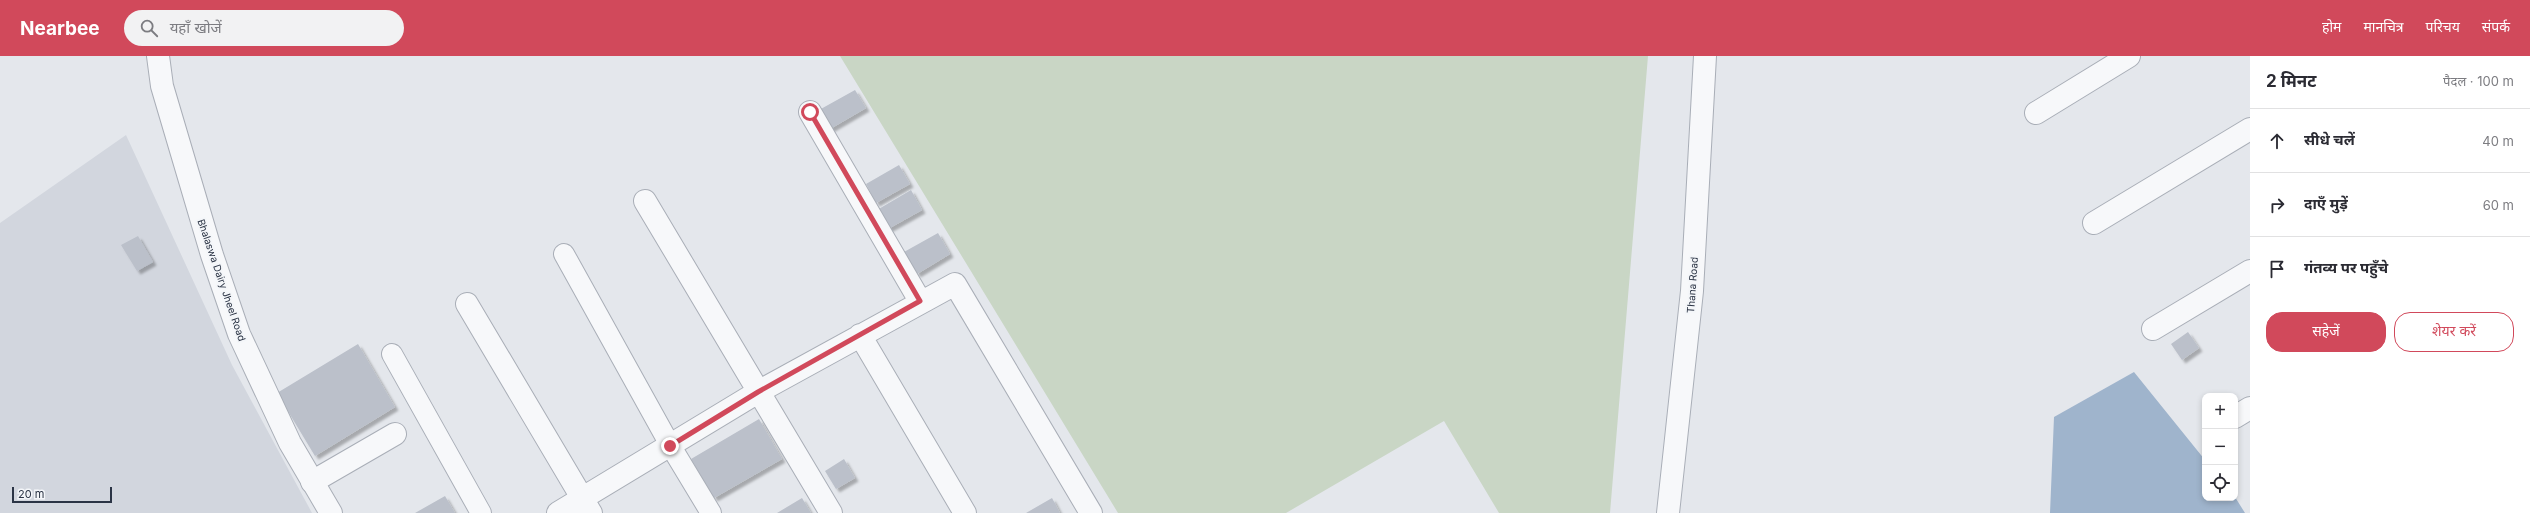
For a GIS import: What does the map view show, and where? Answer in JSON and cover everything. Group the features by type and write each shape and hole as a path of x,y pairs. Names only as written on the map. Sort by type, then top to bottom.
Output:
{"street":[{"name":"Bhalaswa Dairy Jheel Road","path":"158,56 162,86 212,255 239,334 290,443 331,513"},
{"name":"Thana Road","path":"1668,513 1692,291 1705,56"},
{"path":"2036,113 2129,56"},
{"path":"810,112 920,301"},
{"path":"2094,223 2250,129"},
{"path":"645,201 831,513"},
{"path":"2153,329 2250,271"},
{"path":"558,513 587,506 670,446 758,392 920,301 955,284 1091,513"},
{"path":"467,304 587,506"},
{"path":"860,335 964,513"},
{"path":"2238,415 2250,408"},
{"path":"312,482 395,434"}],"lane":[{"path":"564,254 670,446 711,513"},
{"path":"392,354 481,513"}],"shaded area":[{"path":"126,135 232,365 312,513 0,513 0,223"}],"green space":[{"path":"840,56 1648,56 1610,513 1499,513 1444,421 1286,513 1118,513"}],"water":[{"path":"2134,372 2202,456 2202,501 2238,501 2245,513 2050,513 2054,417"}],"building":[{"path":"855,90 866,108 830,129 819,110"},
{"path":"899,165 910,184 876,203 866,184"},
{"path":"911,190 922,210 888,229 877,210"},
{"path":"938,233 950,254 917,274 904,252"},
{"path":"138,236 153,262 137,271 121,245"},
{"path":"2188,332 2199,348 2182,360 2171,344"},
{"path":"358,344 395,407 315,456 277,393"},
{"path":"759,419 782,459 714,498 691,459"},
{"path":"844,459 855,478 836,489 825,471"},
{"path":"445,496 455,513 415,513"},
{"path":"802,498 811,513 777,513"},
{"path":"1052,498 1060,513 1026,513"}],"route":[{"path":"670,446 758,392 920,301 810,112"}]}
